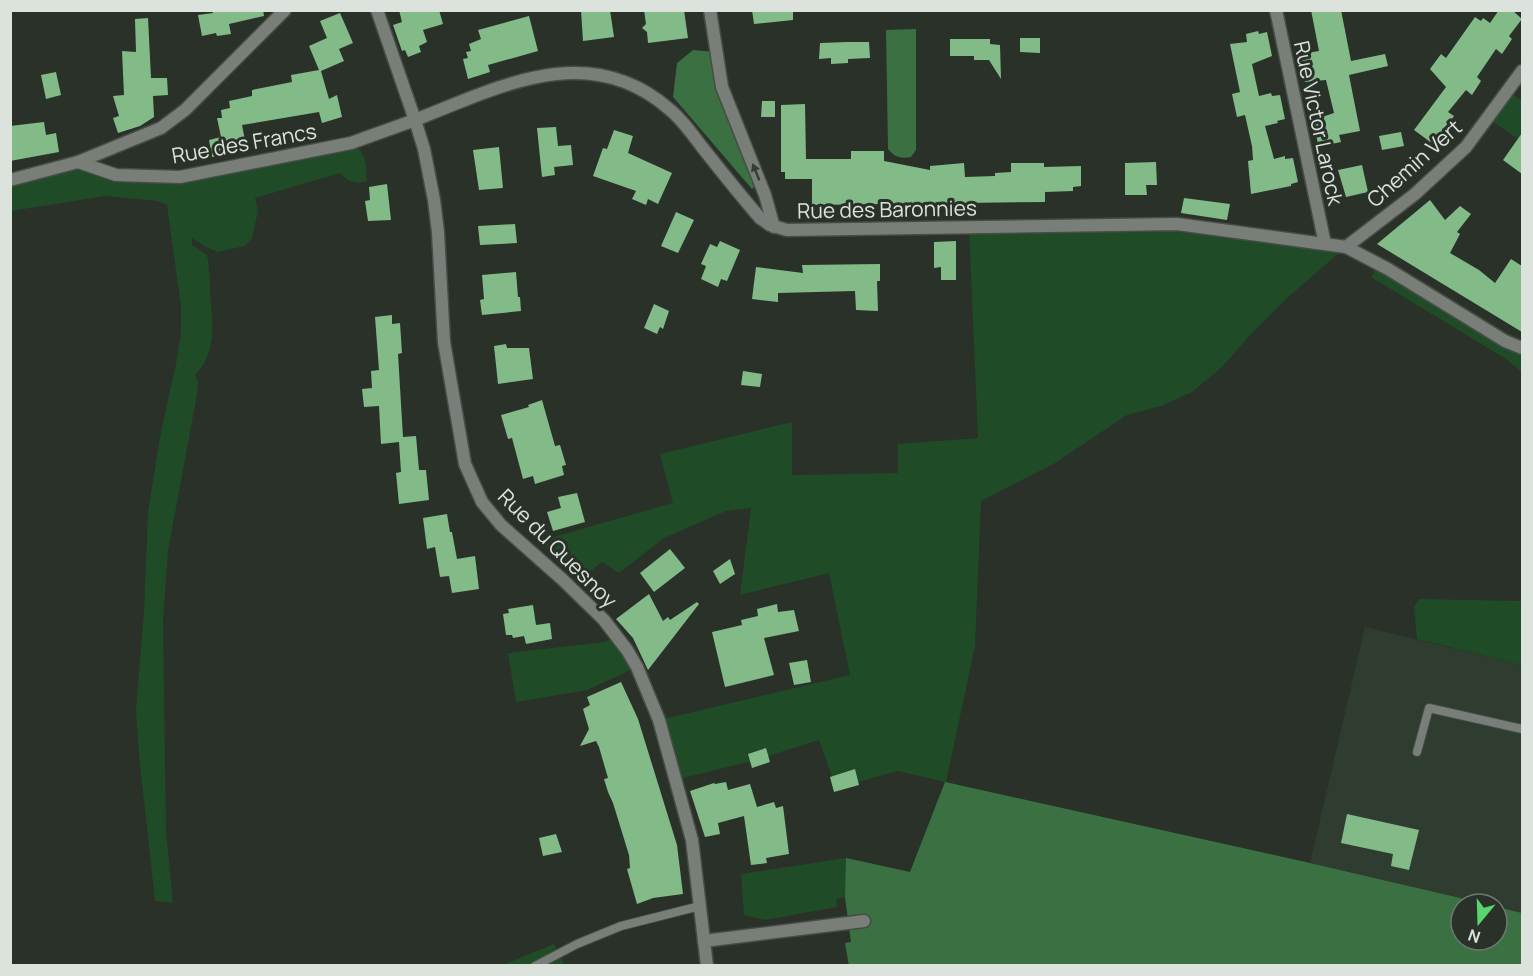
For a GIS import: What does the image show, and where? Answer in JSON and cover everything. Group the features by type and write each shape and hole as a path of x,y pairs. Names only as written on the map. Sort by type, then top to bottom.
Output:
{"street":[{"path":"10,180 78,162 161,128 185,110 285,10"},
{"name":"Rue du Quesnoy","path":"377,10 424,149 434,200 444,342 465,464 482,502 501,525 604,620 637,667 658,720 692,840 707,966"},
{"path":"710,10 722,87 765,195 774,227"},
{"name":"Rue Victor Larock","path":"1276,10 1325,244"},
{"name":"Chemin Vert","path":"1346,247 1415,194 1466,147 1522,71"},
{"name":"Rue des Baronnies","path":"415,120 534,76 578,72 619,79 651,94 670,110 760,218 774,227 787,230 1177,224 1346,247 1388,269 1505,341 1522,348"},
{"name":"Rue des Francs","path":"78,162 116,175 180,177 351,143 415,120"},
{"path":"704,941 864,921"}],"lane":[{"path":"1417,752 1429,708 1522,729"},
{"path":"535,966 577,944 621,926 700,906"}],"shaded area":[{"path":"1365,627 1522,665 1522,913 1509,910 1509,892 1449,892 1449,895 1310,863"}],"green space":[{"path":"916,29 916,150 911,157 901,157 895,156 888,149 886,30"},
{"path":"693,50 715,52 760,183 752,189 673,97 677,63"},
{"path":"1508,91 1522,101 1522,142 1488,118"},
{"path":"351,143 363,154 367,181 352,182 340,173 255,198 258,211 252,238 245,246 217,252 192,238 192,245 207,255 210,274 212,337 207,357 195,375 198,382 197,394 168,551 163,619 166,832 173,903 155,901 136,710 144,612 148,512 181,333 181,306 167,205 157,201 105,196 11,211 11,180 78,162 78,170 128,182 150,182"},
{"path":"1177,224 1346,247 1287,298 1222,367 1192,392 1161,406 1127,415 1055,463 981,501 975,646 946,782 1449,896 1449,952 1509,952 1509,910 1522,913 1522,965 849,965 845,943 851,942 845,897 836,899 837,907 765,920 744,915 741,874 846,858 910,872 945,782 898,771 836,788 819,740 756,760 675,780 659,720 850,675 829,573 740,595 751,508 726,511 664,538 619,573 602,562 583,577 539,541 673,503 660,454 792,422 792,475 898,473 898,444 978,438 969,227"},
{"path":"1379,265 1522,348 1522,372 1506,359 1371,277"},
{"path":"1419,599 1522,601 1522,665 1417,639 1414,607"},
{"path":"616,635 637,667 587,690 516,702 508,653 605,642"},
{"path":"945,782 1449,895 1449,952 1509,952 1509,910 1522,913 1522,966 849,966 845,943 851,942 845,897 846,858 910,872"},
{"path":"554,944 564,965 500,966"}],"building":[{"path":"212,10 263,10 264,16 229,24 231,34 217,36 216,33 202,36 198,15 213,13"},
{"path":"399,10 439,10 443,24 423,30 427,42 419,46 421,52 408,57 405,50 402,51 393,25 402,22"},
{"path":"581,10 610,10 614,37 583,41"},
{"path":"644,10 684,10 688,38 648,43 647,32 642,28 646,24"},
{"path":"752,10 793,10 793,20 754,24"},
{"path":"1311,10 1341,10 1351,61 1385,54 1388,66 1349,75 1360,131 1339,135 1341,142 1327,145 1327,143 1318,144 1313,120 1334,113 1326,80 1305,82 1300,57 1319,51"},
{"path":"1499,10 1512,10 1522,19 1509,36 1512,39 1502,54 1496,49 1477,77 1481,81 1472,95 1466,90 1448,112 1454,116 1433,144 1414,130 1446,87 1430,69 1441,54 1446,58 1475,17 1481,21 1483,18 1490,23"},
{"path":"340,13 353,43 339,49 344,61 321,71 329,99 337,95 342,117 322,123 319,112 242,125 247,150 212,157 209,140 221,137 217,118 222,118 221,110 230,108 229,101 252,96 252,90 292,82 291,75 319,70 309,46 327,38 320,21"},
{"path":"529,16 538,51 488,65 490,72 468,79 463,59 468,58 466,52 471,51 469,44 481,39 478,30"},
{"path":"148,18 151,78 167,78 168,95 153,96 154,117 140,126 118,133 113,118 119,116 113,96 124,95 122,51 136,52 135,19"},
{"path":"1258,31 1259,34 1267,32 1272,56 1252,64 1259,96 1271,93 1272,96 1280,95 1285,119 1265,126 1274,159 1285,156 1285,159 1293,158 1298,182 1291,186 1251,194 1248,161 1253,160 1252,146 1245,115 1237,117 1232,94 1240,92 1230,44 1247,42 1246,34"},
{"path":"1020,38 1040,38 1040,53 1020,52"},
{"path":"950,39 990,39 990,44 1000,45 1001,79 989,60 974,60 974,56 950,56"},
{"path":"869,42 870,58 848,59 848,63 831,64 831,58 819,59 820,43"},
{"path":"56,72 61,95 46,99 41,75"},
{"path":"762,101 775,101 775,117 761,117"},
{"path":"805,104 806,159 851,159 851,151 884,151 884,161 930,170 930,166 964,163 965,177 995,176 995,173 1011,172 1011,163 1044,163 1044,167 1081,166 1081,186 1073,187 1073,191 1045,192 1045,202 812,205 812,179 785,179 785,172 781,172 781,105"},
{"path":"44,122 46,135 56,133 59,152 10,161 10,126"},
{"path":"556,127 558,146 571,145 573,165 554,167 555,175 542,177 537,128"},
{"path":"614,130 633,136 628,153 672,173 658,204 648,199 646,205 632,199 636,191 593,176 603,148 607,149"},
{"path":"1401,132 1404,146 1382,150 1379,136"},
{"path":"1522,133 1522,174 1503,160"},
{"path":"499,147 503,188 479,190 473,150"},
{"path":"1156,162 1157,185 1146,185 1147,195 1125,195 1125,163"},
{"path":"1362,165 1368,192 1346,197 1338,170"},
{"path":"387,184 391,220 368,221 365,201 370,200 369,187"},
{"path":"1184,198 1230,204 1227,220 1181,213"},
{"path":"1430,200 1445,220 1460,206 1471,214 1457,232 1460,234 1450,253 1479,270 1495,283 1511,259 1522,266 1522,332 1377,244"},
{"path":"676,212 694,220 678,253 661,246"},
{"path":"515,224 517,243 480,245 478,226"},
{"path":"720,241 740,250 727,281 721,279 718,287 701,279 706,266 701,264 710,244 717,247"},
{"path":"956,241 956,280 941,280 941,267 934,268 934,242"},
{"path":"880,264 880,281 877,281 878,311 856,310 855,291 778,293 778,302 752,299 756,267 803,273 802,265"},
{"path":"516,272 521,311 482,315 480,300 484,299 482,275"},
{"path":"654,304 669,311 663,329 660,327 657,334 644,328"},
{"path":"392,315 392,324 400,323 402,353 398,354 403,437 416,436 419,470 426,470 429,500 399,504 396,473 401,472 399,442 381,444 379,406 364,407 362,389 372,388 371,371 379,370 375,317"},
{"path":"506,344 507,348 529,348 533,379 498,384 494,346"},
{"path":"743,371 762,374 760,387 741,385"},
{"path":"542,400 555,446 560,445 566,465 562,466 564,475 535,484 533,476 523,479 512,438 508,439 501,415 529,407 528,405"},
{"path":"577,493 585,522 553,531 547,512 561,508 558,497"},
{"path":"447,514 457,559 475,556 479,589 452,593 449,576 440,577 435,547 427,549 423,518"},
{"path":"670,549 685,568 654,592 640,573"},
{"path":"730,559 735,574 720,584 713,571"},
{"path":"649,594 663,621 668,617 670,620 697,602 699,604 648,670 633,638 616,619"},
{"path":"777,604 778,612 794,610 799,631 764,638 774,675 725,687 712,632 742,625 741,620 758,616 757,609"},
{"path":"533,605 536,625 550,623 552,639 526,644 524,636 513,638 512,635 506,635 503,614 509,613 508,609"},
{"path":"807,660 811,682 794,685 789,663"},
{"path":"621,682 638,719 677,845 683,894 653,898 637,904 627,869 630,868 629,855 604,779 608,778 599,747 596,741 580,746 589,729 583,709 590,705 587,697"},
{"path":"766,748 770,762 752,768 748,754"},
{"path":"855,769 859,785 834,792 830,777"},
{"path":"726,782 728,790 750,784 757,807 774,802 776,808 783,806 789,854 766,858 767,863 751,865 744,816 718,823 720,834 705,837 690,791 714,783"},
{"path":"1347,814 1419,830 1409,870 1391,866 1393,854 1341,843"},
{"path":"556,834 562,852 543,856 539,838"}]}
